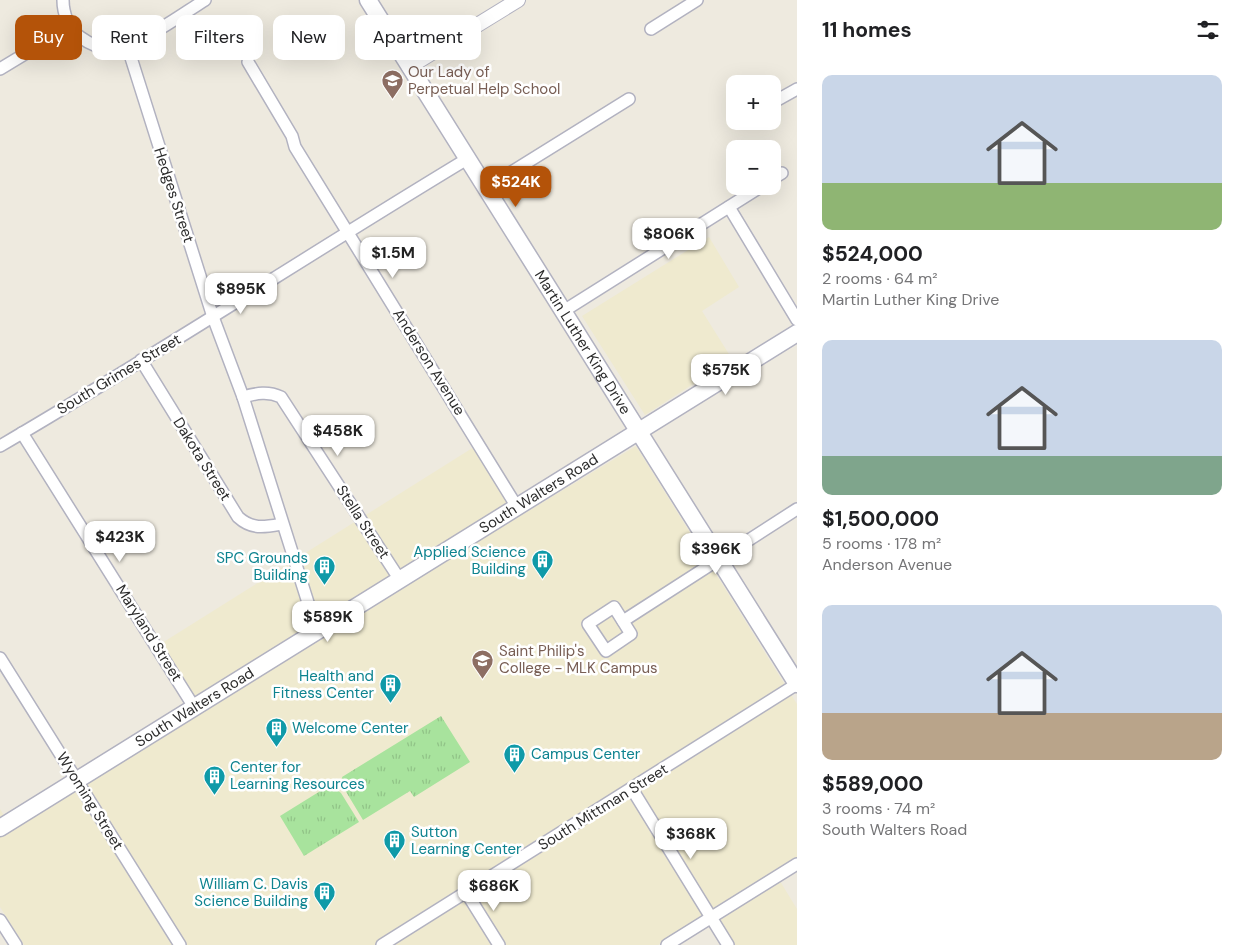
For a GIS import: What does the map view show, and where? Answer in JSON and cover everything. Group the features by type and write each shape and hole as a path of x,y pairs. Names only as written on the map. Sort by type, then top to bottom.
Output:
{"main road":[{"name":"Martin Luther King Drive","path":"368,0 797,684"},
{"name":"South Walters Road","path":"0,828 797,333"}],"street":[{"path":"63,0 66,15"},
{"path":"166,23 206,0"},
{"path":"409,67 518,0"},
{"path":"651,29 697,0"},
{"path":"0,69 15,60"},
{"name":"Hedges Street","path":"132,60 213,317 243,397 317,632"},
{"name":"Anderson Avenue","path":"248,62 292,136 295,147 518,507"},
{"path":"781,99 797,89"},
{"path":"486,188 629,99"},
{"name":"South Grimes Street","path":"0,446 213,317 348,231 467,159"},
{"path":"562,312 748,195"},
{"path":"729,207 797,320"},
{"name":"Dakota Street","path":"141,360 238,517 244,522 257,527 282,524"},
{"name":"Stella Street","path":"243,397 259,393 272,393 282,397 400,580"},
{"name":"Maryland Street","path":"22,433 194,707"},
{"path":"623,621 718,558 797,509"},
{"name":"Wyoming Street","path":"0,658 180,945"},
{"name":"South Mittman Street","path":"382,945 797,684"},
{"path":"632,789 728,945"},
{"path":"668,945 797,864"},
{"path":"466,892 499,945"},
{"path":"0,920 16,945"}],"shaded area":[{"path":"709,237 739,287 702,311 732,359 645,415 582,316"},
{"name":"Saint Philip's College - MLK Campus","path":"636,446 797,704 797,859 775,873 797,909 797,945 733,945 712,911 658,945 24,945 0,907 0,809 12,829 203,710 162,643 474,447 517,518"}],"green space":[{"path":"441,716 470,762 414,797 410,791 363,820 345,790 342,777"},
{"path":"330,785 341,793 359,822 304,856 280,816"}],"place":[{"name":"Our Lady of Perpetual Help School","path":"392,100"},
{"name":"Applied Science Building","path":"542,580"},
{"name":"SPC Grounds Building","path":"324,586"},
{"name":"Saint Philip's College - MLK Campus","path":"483,679"},
{"name":"Health and Fitness Center","path":"390,704"},
{"name":"Welcome Center","path":"276,747"},
{"name":"Campus Center","path":"515,773"},
{"name":"Center for Learning Resources","path":"214,795"},
{"name":"Sutton Learning Center","path":"395,860"},
{"name":"William C. Davis Science Building","path":"324,912"}]}
